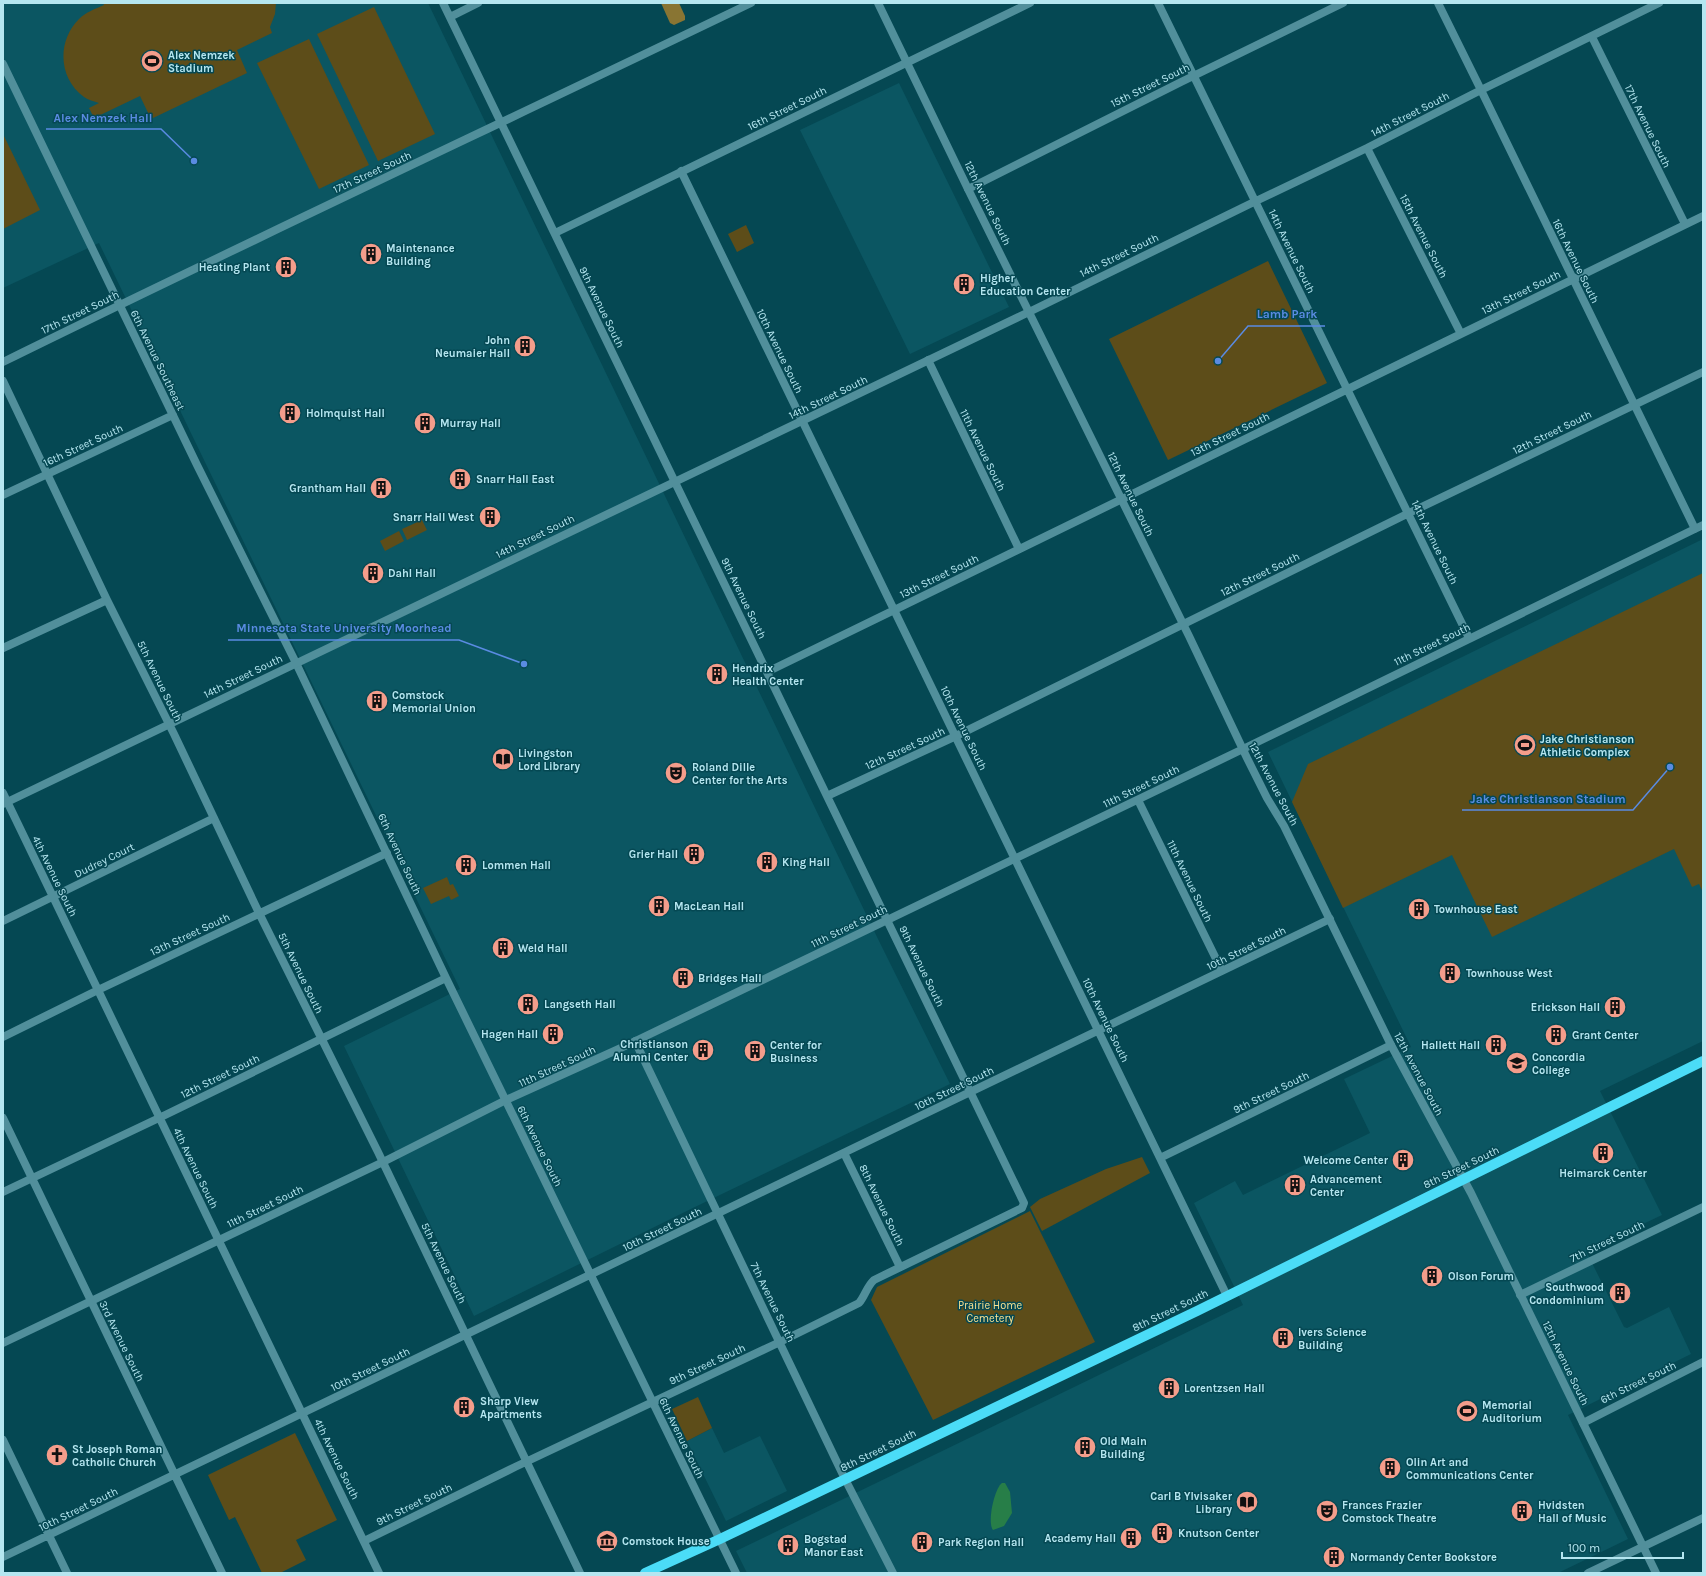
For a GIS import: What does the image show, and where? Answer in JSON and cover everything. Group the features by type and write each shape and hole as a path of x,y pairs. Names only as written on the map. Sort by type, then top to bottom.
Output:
{"main road":[{"name":"8th Street South","path":"645,1573 720,1539 1227,1296 1703,1062"}],"street":[{"name":"9th Avenue South","path":"443,3 1024,1204"},
{"path":"450,16 478,3"},
{"name":"17th Street South","path":"3,362 293,221 750,3"},
{"name":"12th Avenue South","path":"878,3 1267,798 1284,826 1391,1045 1463,1179 1656,1573"},
{"name":"16th Street South","path":"554,233 1030,3"},
{"name":"14th Avenue South","path":"1158,3 1256,200 1469,638"},
{"name":"15th Street South","path":"968,189 1193,76 1343,3"},
{"name":"16th Avenue South","path":"1438,3 1695,529"},
{"name":"14th Street South","path":"5,803 1029,312 1256,200 1367,148 1481,90 1659,3"},
{"name":"17th Avenue South","path":"1592,36 1685,224"},
{"name":"6th Avenue Southeast","path":"3,64 119,305 296,663"},
{"name":"15th Avenue South","path":"1367,148 1461,334"},
{"name":"10th Avenue South","path":"681,171 1227,1296"},
{"name":"13th Street South","path":"767,672 1121,498 1703,216"},
{"name":"11th Avenue South","path":"928,360 1019,549"},
{"name":"12th Street South","path":"827,796 956,736 1409,513 1703,372"},
{"name":"5th Avenue South","path":"3,381 107,600 169,724 259,913 383,1162 580,1573"},
{"name":"16th Street South","path":"3,495 173,415"},
{"name":"11th Street South","path":"3,1343 383,1162 506,1100 527,1092 635,1041 1138,800 1703,525"},
{"path":"3,648 107,600"},
{"name":"6th Avenue South","path":"296,663 446,978 736,1573"},
{"name":"4th Avenue South","path":"3,793 5,803 53,897 380,1573"},
{"name":"11th Avenue South","path":"1138,800 1222,971"},
{"name":"Dudrey Court","path":"3,921 214,818"},
{"name":"13th Street South","path":"3,1037 98,990 387,853"},
{"name":"10th Street South","path":"3,1557 1330,919"},
{"name":"12th Street South","path":"3,1192 159,1118 446,978"},
{"name":"7th Avenue South","path":"635,1041 845,1479 893,1573"},
{"name":"9th Street South","path":"1160,1158 1391,1045"},
{"name":"3rd Avenue South","path":"3,1118 222,1573"},
{"name":"8th Avenue South","path":"844,1153 900,1267"},
{"name":"9th Street South","path":"364,1541 652,1401 780,1342 859,1303 874,1280 1022,1208 1024,1204"},
{"name":"7th Street South","path":"1520,1295 1703,1207"},
{"name":"6th Street South","path":"1583,1422 1703,1362"},
{"path":"3,1440 67,1573"},
{"path":"1588,1573 1703,1518"}],"shaded area":[{"path":"3,3 428,3 878,939 950,1084 474,1316 344,1046 460,989 99,243 3,288"},
{"path":"661,3 679,3 685,16 685,20 674,25 670,23"},
{"path":"899,83 1009,307 910,354 800,130"},
{"name":"Concordia College","path":"1703,539 1703,1041 1600,1091 1662,1215 1586,1251 1624,1327 1627,1328 1669,1307 1691,1354 1568,1415 1628,1539 1558,1573 747,1573 736,1551 1243,1305 1194,1203 1235,1181 1243,1195 1370,1133 1344,1079 1411,1047 1268,752"},
{"path":"712,1428 724,1453 760,1436 787,1491 726,1521 687,1441"},
{"path":"1002,1483 1005,1483 1010,1492 1012,1513 1004,1526 993,1530 991,1526 992,1506 996,1492"}],"green space":[{"name":"Alex Nemzek Stadium","path":"103,3 276,3 275,14 270,27 272,33 237,50 247,73 151,119 140,96 94,118 89,108 99,103 84,97 75,89 69,80 65,70 64,59 64,48 67,38 79,19 104,5"},
{"path":"374,7 435,134 378,161 317,34"},
{"path":"309,39 369,165 319,189 257,63"},
{"path":"3,134 40,210 3,229"},
{"path":"746,225 754,243 737,252 728,234"},
{"path":"1268,261 1327,383 1168,460 1109,339"},
{"path":"422,520 427,530 407,540 402,529"},
{"path":"399,531 404,541 385,551 380,541"},
{"name":"Jake Christianson Athletic Complex","path":"1703,573 1703,892 1699,884 1692,887 1674,849 1492,937 1452,855 1343,908 1292,802 1308,764"},
{"path":"447,877 450,885 453,884 459,896 451,900 449,896 431,904 423,888"},
{"path":"1142,1157 1150,1173 1042,1231 1030,1207 1040,1199 1106,1169"},
{"name":"Prairie Home Cemetery","path":"1030,1211 1095,1342 933,1420 871,1300 877,1287"},
{"path":"698,1397 712,1428 687,1441 672,1409"},
{"path":"295,1433 337,1520 296,1540 306,1560 280,1573 262,1573 235,1517 229,1520 208,1475"}],"place":[{"name":"Alex Nemzek Stadium","path":"152,61"},
{"name":"Alex Nemzek Hall","path":"194,161"},
{"name":"Maintenance Building","path":"371,254"},
{"name":"Heating Plant","path":"286,267"},
{"name":"Higher Education Center","path":"964,284"},
{"name":"John Neumaier Hall","path":"525,346"},
{"name":"Lamb Park","path":"1218,361"},
{"name":"Holmquist Hall","path":"290,413"},
{"name":"Murray Hall","path":"425,423"},
{"name":"Snarr Hall East","path":"460,479"},
{"name":"Grantham Hall","path":"381,488"},
{"name":"Snarr Hall West","path":"490,517"},
{"name":"Dahl Hall","path":"373,573"},
{"name":"Minnesota State University Moorhead","path":"524,664"},
{"name":"Hendrix Health Center","path":"717,674"},
{"name":"Comstock Memorial Union","path":"377,701"},
{"name":"Jake Christianson Athletic Complex","path":"1525,745"},
{"name":"Livingston Lord Library","path":"503,759"},
{"name":"Jake Christianson Stadium","path":"1670,767"},
{"name":"Roland Dille Center for the Arts","path":"676,773"},
{"name":"Grier Hall","path":"694,854"},
{"name":"King Hall","path":"767,862"},
{"name":"Lommen Hall","path":"466,865"},
{"name":"MacLean Hall","path":"659,906"},
{"name":"Townhouse East","path":"1419,909"},
{"name":"Weld Hall","path":"503,948"},
{"name":"Townhouse West","path":"1450,973"},
{"name":"Bridges Hall","path":"683,978"},
{"name":"Langseth Hall","path":"528,1004"},
{"name":"Erickson Hall","path":"1615,1007"},
{"name":"Hagen Hall","path":"553,1034"},
{"name":"Grant Center","path":"1556,1035"},
{"name":"Hallett Hall","path":"1496,1045"},
{"name":"Christianson Alumni Center","path":"703,1050"},
{"name":"Center for Business","path":"755,1051"},
{"name":"Concordia College","path":"1517,1063"},
{"name":"Heimarck Center","path":"1603,1153"},
{"name":"Welcome Center","path":"1403,1160"},
{"name":"Advancement Center","path":"1295,1185"},
{"name":"Olson Forum","path":"1432,1276"},
{"name":"Southwood Condominium","path":"1620,1293"},
{"name":"Ivers Science Building","path":"1283,1338"},
{"name":"Lorentzsen Hall","path":"1169,1388"},
{"name":"Sharp View Apartments","path":"464,1407"},
{"name":"Memorial Auditorium","path":"1467,1411"},
{"name":"Old Main Building","path":"1085,1447"},
{"name":"St Joseph Roman Catholic Church","path":"57,1455"},
{"name":"Olin Art and Communications Center","path":"1390,1468"},
{"name":"Carl B Ylvisaker Library","path":"1247,1502"},
{"name":"Frances Frazier Comstock Theatre","path":"1327,1511"},
{"name":"Hvidsten Hall of Music","path":"1522,1511"},
{"name":"Knutson Center","path":"1162,1533"},
{"name":"Academy Hall","path":"1131,1538"},
{"name":"Comstock House","path":"607,1541"},
{"name":"Park Region Hall","path":"922,1542"},
{"name":"Bogstad Manor East","path":"788,1545"},
{"name":"Normandy Center Bookstore","path":"1334,1557"}]}
